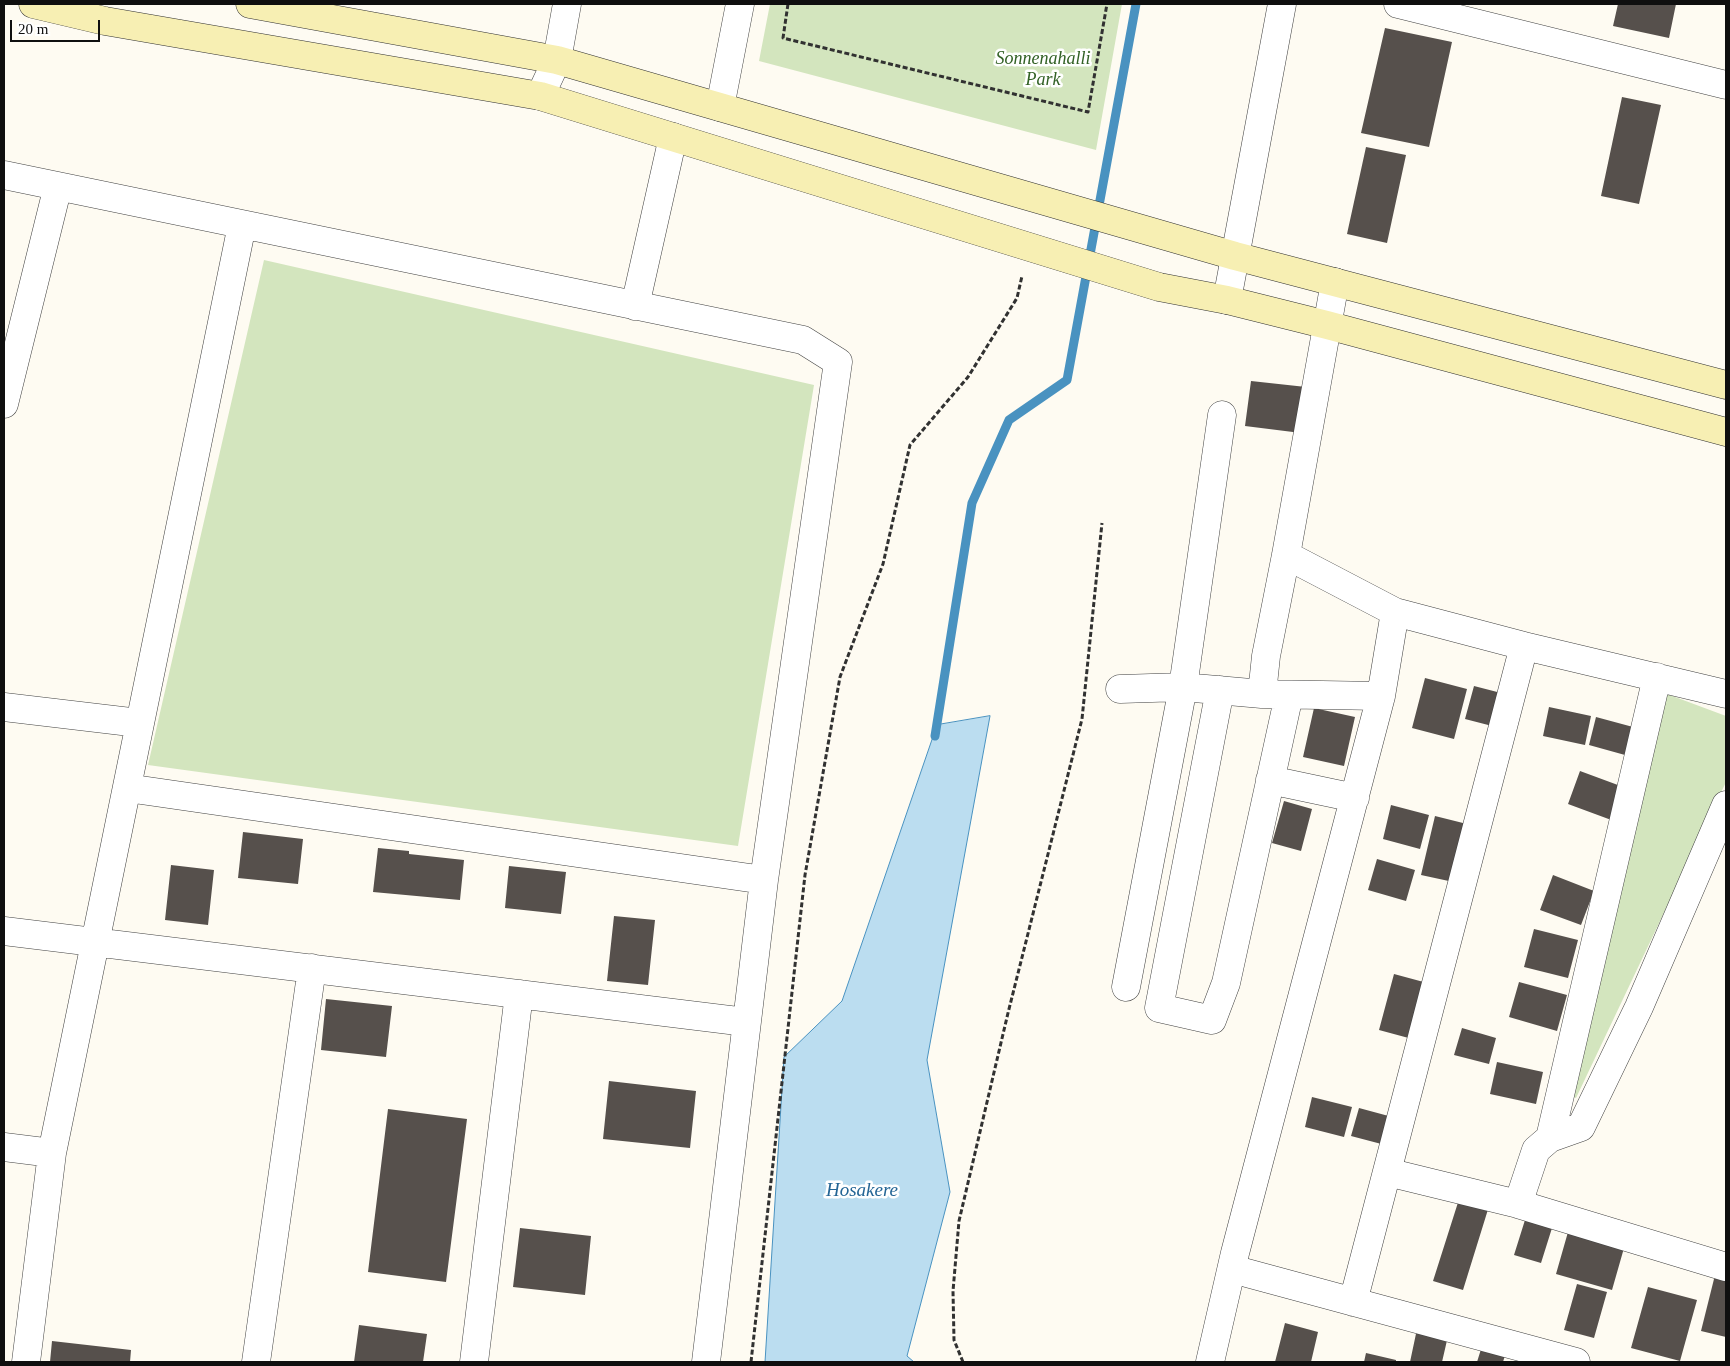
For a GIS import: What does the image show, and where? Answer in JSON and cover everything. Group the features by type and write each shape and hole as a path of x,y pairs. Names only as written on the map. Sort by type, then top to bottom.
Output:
{"main road":[{"path":"33,4 105,21 540,96 1159,287 1227,300 1327,325 1726,432"},
{"path":"250,4 557,60 1235,256 1726,385"}],"street":[{"path":"540,96 557,60 567,4"},
{"path":"720,107 740,4"},
{"path":"1227,300 1282,4"},
{"path":"1398,4 1726,85"},
{"path":"635,306 673,137"},
{"path":"4,175 803,340 838,362 764,880 706,1362"},
{"path":"4,404 58,186"},
{"path":"26,1362 52,1152 242,225"},
{"path":"1220,690 1159,1008 1212,1020 1226,983 1270,780 1276,695 1266,656 1336,282"},
{"path":"1126,988 1183,687 1222,415"},
{"path":"1286,555 1395,612 1524,646 1726,694"},
{"path":"1210,1362 1232,1269 1381,696 1395,612"},
{"path":"1353,1302 1524,646"},
{"path":"1550,1138 1657,677"},
{"path":"1120,689 1183,687 1276,695 1381,696"},
{"path":"4,707 139,723"},
{"path":"1270,780 1355,798"},
{"path":"126,788 764,880"},
{"path":"1518,1204 1536,1150 1550,1138 1581,1127 1639,1007 1726,805"},
{"path":"4,931 746,1022"},
{"path":"256,1362 312,968"},
{"path":"474,1362 518,994"},
{"path":"4,1147 52,1152"},
{"path":"1387,1172 1518,1204 1726,1268"},
{"path":"1232,1269 1576,1362"}],"path":[{"path":"788,4 782,38 1088,112 1108,4"},
{"path":"751,1362 805,875 840,677 883,564 910,445 968,377 1016,298 1040,250"},
{"path":"963,1362 954,1340 953,1291 959,1221 1008,1014 1082,719 1102,523"}],"green space":[{"name":"Sonnenahalli Park","path":"770,4 1122,4 1096,150 759,61"},
{"path":"264,260 814,385 738,846 148,765"},
{"path":"1667,694 1726,716 1726,782 1576,1098 1561,1092"}],"water":[{"name":"Hosakere","path":"990,716 927,1060 950,1192 907,1356 914,1362 765,1362 784,1057 842,1001 937,725"}],"building":[{"path":"1618,4 1676,4 1669,38 1613,26"},
{"path":"1385,28 1452,42 1429,147 1361,133"},
{"path":"1622,97 1661,105 1639,204 1601,196"},
{"path":"1366,147 1406,155 1387,243 1347,234"},
{"path":"1251,381 1306,387 1301,433 1245,426"},
{"path":"1425,678 1467,689 1454,739 1412,728"},
{"path":"1474,686 1505,694 1496,727 1465,719"},
{"path":"1549,707 1591,716 1585,745 1543,736"},
{"path":"1314,708 1355,717 1344,766 1303,757"},
{"path":"1596,717 1633,727 1625,755 1589,745"},
{"path":"1580,771 1626,788 1614,821 1568,804"},
{"path":"1284,801 1312,809 1301,851 1272,843"},
{"path":"1391,805 1429,815 1420,849 1383,839"},
{"path":"1435,816 1471,825 1458,883 1421,875"},
{"path":"243,832 303,839 298,884 238,878"},
{"path":"378,848 409,851 409,854 464,860 460,900 373,892"},
{"path":"1377,859 1415,870 1406,901 1368,890"},
{"path":"171,865 214,870 208,925 165,920"},
{"path":"509,866 566,872 561,914 505,908"},
{"path":"1553,875 1594,891 1581,925 1540,910"},
{"path":"614,916 655,920 648,985 607,981"},
{"path":"1534,929 1578,940 1568,978 1524,967"},
{"path":"1394,974 1431,984 1416,1040 1379,1030"},
{"path":"1519,982 1567,995 1557,1031 1509,1017"},
{"path":"326,999 392,1006 386,1057 321,1050"},
{"path":"1462,1028 1496,1038 1489,1064 1454,1055"},
{"path":"1497,1062 1543,1072 1536,1104 1490,1094"},
{"path":"609,1081 696,1091 690,1148 603,1139"},
{"path":"1312,1097 1352,1107 1344,1137 1305,1127"},
{"path":"1359,1108 1396,1118 1389,1146 1351,1136"},
{"path":"388,1109 467,1119 446,1282 368,1272"},
{"path":"1461,1193 1490,1203 1463,1290 1433,1281"},
{"path":"1525,1220 1552,1228 1541,1263 1514,1255"},
{"path":"1570,1225 1626,1241 1612,1290 1556,1274"},
{"path":"520,1228 591,1236 585,1295 513,1287"},
{"path":"1715,1275 1726,1278 1726,1337 1701,1331"},
{"path":"1577,1284 1607,1292 1594,1338 1564,1330"},
{"path":"1648,1287 1697,1300 1680,1361 1631,1348"},
{"path":"1285,1323 1318,1332 1311,1362 1275,1362"},
{"path":"359,1325 427,1334 423,1362 354,1362"},
{"path":"1417,1329 1448,1336 1442,1362 1410,1362"},
{"path":"52,1341 131,1350 130,1362 50,1362"},
{"path":"1482,1346 1506,1352 1503,1362 1477,1362"},
{"path":"1366,1353 1396,1360 1396,1362 1364,1362"}],"waterway":[{"path":"935,736 972,503 1009,420 1067,380 1136,4"}]}
